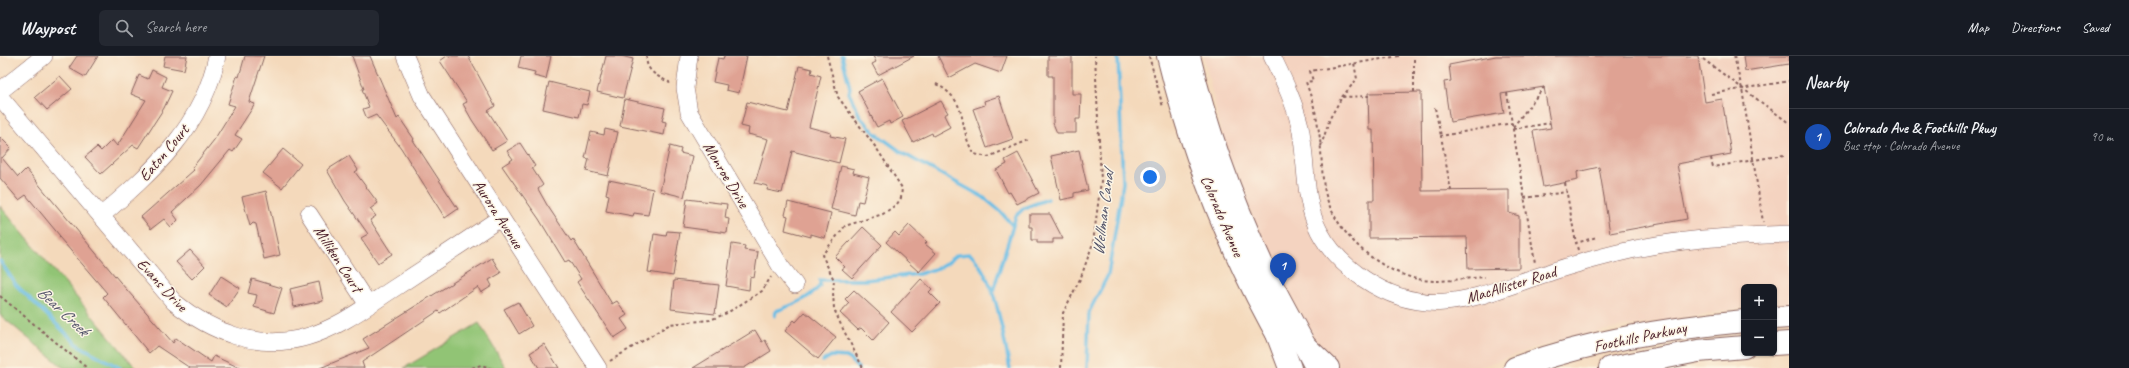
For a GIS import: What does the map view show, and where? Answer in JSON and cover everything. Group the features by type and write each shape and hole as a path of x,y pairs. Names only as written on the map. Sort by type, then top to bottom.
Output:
{"main road":[{"name":"Colorado Avenue","path":"1168,56 1196,152 1213,199 1240,261 1297,368"},
{"name":"Colorado Avenue","path":"1189,56 1202,108 1230,190 1268,275 1316,368"},
{"path":"1777,318 1789,316"},
{"name":"Foothills Parkway","path":"1515,368 1639,335 1741,320"},
{"path":"1276,331 1290,368"},
{"path":"1777,344 1789,343"},
{"path":"1305,346 1328,368"},
{"name":"Foothills Parkway","path":"1610,368 1698,351 1741,347"}],"street":[{"path":"0,91 44,56"},
{"name":"Eaton Court","path":"101,216 150,173 172,149 190,122 205,94 218,56"},
{"name":"Aurora Avenue","path":"405,56 422,96 500,218 603,366"},
{"name":"Monroe Drive","path":"689,56 685,88 689,112 781,267 795,285"},
{"name":"MacAllister Road","path":"1272,56 1294,104 1300,128 1309,196 1319,231 1337,257 1354,273 1374,286 1396,296 1419,301 1450,302 1473,299 1537,276 1618,253 1672,243 1727,236 1789,234"},
{"name":"Evans Drive","path":"0,97 174,302 192,317 235,337 258,341 282,341 306,337 338,324 500,218"},
{"name":"Milliken Court","path":"309,214 368,305"}],"path":[{"path":"827,56 838,97 877,149 902,188 901,198 897,204 883,214 846,226 822,255 834,280 832,292 834,309 863,368"},
{"path":"1061,368 1063,312 1082,277 1093,243 1102,181 1095,56"},
{"path":"1399,56 1310,71 1313,81 1306,82 1318,127 1324,188 1333,211 1346,234 1363,252 1386,267 1413,278 1433,281 1486,277"},
{"path":"1414,56 1414,92"},
{"path":"1734,56 1742,89 1766,235"},
{"path":"1703,59 1789,123"},
{"path":"1320,148 1330,118 1342,97 1357,80 1354,64"},
{"path":"1711,94 1789,81"},
{"path":"936,84 946,89 958,104 970,148 974,154 988,157 1029,140"},
{"path":"1513,129 1544,87"},
{"path":"1507,93 1537,276"},
{"path":"1342,97 1368,96"},
{"path":"1435,108 1451,190"},
{"path":"1441,136 1512,123"},
{"path":"1513,129 1550,123"},
{"path":"1711,158 1712,167 1784,155"},
{"path":"1565,183 1578,254"},
{"path":"1524,198 1567,192"},
{"path":"1576,243 1597,237"},
{"path":"603,366 670,324 710,320 727,313 762,292 770,280 772,272 781,267"},
{"path":"0,296 87,368"},
{"path":"472,368 481,365 490,368"}],"shaded area":[{"path":"1204,56 1789,56 1789,305 1777,306 1777,284 1741,284 1741,308 1600,331 1534,348 1477,368 1338,368 1316,344 1271,259 1227,157"}],"green space":[{"path":"0,206 136,368 64,368 0,315"},
{"path":"479,323 506,368 404,368"}],"building":[{"path":"77,56 98,56 85,77 69,68"},
{"path":"165,56 187,56 184,70 163,66"},
{"path":"245,56 264,56 249,102 255,104 235,135 242,139 233,152 230,150 201,185 172,212 178,220 171,227 164,219 151,229 141,217 194,170 192,168 214,140 235,106 228,104 237,76 239,77"},
{"path":"352,56 370,56 397,119 399,117 414,139 413,140 458,209 445,218 401,148 376,115 367,119 363,109 369,107"},
{"path":"447,56 468,56 495,106 488,111 507,141 492,150 463,104 467,102 440,61"},
{"path":"521,56 551,56 546,79 534,76 535,72 518,68"},
{"path":"606,56 621,56 633,59 623,98 597,92"},
{"path":"724,56 747,56 739,93 726,90 727,85 713,82 718,58 723,59"},
{"path":"873,56 914,56 878,75 872,64 876,62"},
{"path":"938,56 1007,56 1001,73 975,64 949,78"},
{"path":"1048,56 1072,56 1072,94 1081,94 1080,119 1076,119 1076,133 1057,133 1053,123 1053,76 1048,76"},
{"path":"1496,56 1698,56 1705,102 1722,99 1731,154 1677,164 1687,219 1610,233 1599,167 1577,172 1578,180 1543,187 1533,131 1551,128 1544,87 1501,94 1504,113 1450,122 1444,82 1451,81 1449,65"},
{"path":"1743,56 1789,56 1789,64 1745,71"},
{"path":"799,66 812,69 811,73 821,76 809,127 831,133 830,136 845,139 839,163 792,151 782,193 767,190 768,186 755,183 768,139 748,134 749,128 741,126 747,102 788,112"},
{"path":"152,70 166,77 162,87 172,91 164,108 138,148 133,145 101,174 85,157 97,147 101,151 112,140 117,146 146,100 131,94 139,75 148,79"},
{"path":"60,76 72,89 47,110 35,97"},
{"path":"882,78 903,117 890,124 889,121 877,127 858,91"},
{"path":"549,82 590,92 587,105 582,104 579,117 543,109"},
{"path":"1421,92 1422,191 1509,190 1509,213 1519,216 1519,268 1468,269 1467,237 1369,238 1369,200 1374,200 1373,130 1369,130 1368,93"},
{"path":"999,96 1013,139 987,148 973,109 985,105 984,101"},
{"path":"625,99 665,108 662,121 666,122 664,135 620,126"},
{"path":"941,101 948,113 944,115 950,127 933,136 932,133 913,142 902,121"},
{"path":"605,129 618,132 608,176 586,171 589,159 585,158 591,132 604,135"},
{"path":"0,137 11,148 2,158 18,177 26,169 173,343 176,338 211,362 214,356 240,368 190,368 157,346 149,353 103,297 107,293 59,237 60,236 26,195 19,200 0,178"},
{"path":"520,143 535,166 532,168 543,185 538,189 547,205 571,241 573,239 612,304 617,301 627,315 621,319 628,329 614,338 577,282 581,279 569,260 565,262 539,219 502,166 513,159 507,151"},
{"path":"670,146 681,149 680,153 693,156 684,197 660,191"},
{"path":"283,149 301,164 282,188 263,173"},
{"path":"1079,150 1088,190 1074,193 1074,197 1061,200 1051,156"},
{"path":"1018,153 1039,193 1017,204 1010,192 1008,193 996,170 1007,164 1005,160"},
{"path":"349,156 358,170 355,172 378,203 370,209 376,216 370,220 392,254 378,263 361,238 368,234 345,201 327,170"},
{"path":"841,166 854,169 853,173 869,177 863,202 858,201 855,215 831,209"},
{"path":"609,180 653,189 648,215 634,213 633,216 606,211 609,195 606,194"},
{"path":"266,191 280,255 264,259 256,224 253,223 250,226 242,197"},
{"path":"687,199 727,204 725,218 729,219 727,233 683,227"},
{"path":"788,202 831,213 825,238 811,234 811,237 785,230 788,216 785,215"},
{"path":"1029,214 1050,214 1063,239 1053,239 1053,243 1037,243 1037,240 1032,240 1032,227 1029,227"},
{"path":"909,225 927,242 925,244 936,253 919,272 886,242 895,232 899,236"},
{"path":"863,227 882,245 852,278 842,269 845,267 835,257"},
{"path":"667,231 680,232 673,276 648,272 654,234 666,236"},
{"path":"732,244 745,246 744,250 758,252 754,278 750,277 749,290 726,286"},
{"path":"190,250 205,266 192,279 176,262"},
{"path":"492,258 501,273 489,280 492,286 481,293 478,287 440,313 438,311 362,362 364,368 320,368 369,348 363,339"},
{"path":"221,276 240,288 227,307 209,295"},
{"path":"252,279 282,288 274,313 254,307 257,295 248,293"},
{"path":"921,279 932,289 929,292 940,303 912,332 891,312"},
{"path":"674,280 719,285 715,314 671,309"},
{"path":"319,282 323,301 294,307 290,289"},
{"path":"854,290 889,322 873,340 861,328 858,330 840,313 849,303 845,299"},
{"path":"518,302 532,326 519,334 504,309"},
{"path":"805,312 836,337 818,359 785,331 794,320 796,322"},
{"path":"755,330 762,342 765,340 771,351 744,368 693,368"},
{"path":"544,344 559,368 539,368 530,353"}],"waterway":[{"path":"842,56 850,88 849,93 860,116 875,133 904,154 983,197 1000,211 1012,225"},
{"name":"Wellman Canal","path":"1087,368 1089,312 1108,275 1123,183 1118,56"},
{"path":"993,291 1016,216 1024,208 1048,199"},
{"path":"775,316 776,311 794,304 810,295 820,286 820,280 865,280 919,274 941,267 957,255 970,254 987,277 997,307 1010,368"},
{"name":"Bear Creek","path":"0,261 16,285 78,345 120,368"},
{"path":"823,361 831,356 847,357 858,368"}],"place":[{"name":"Colorado Ave & Foothills Pkwy","path":"1283,286"}]}
